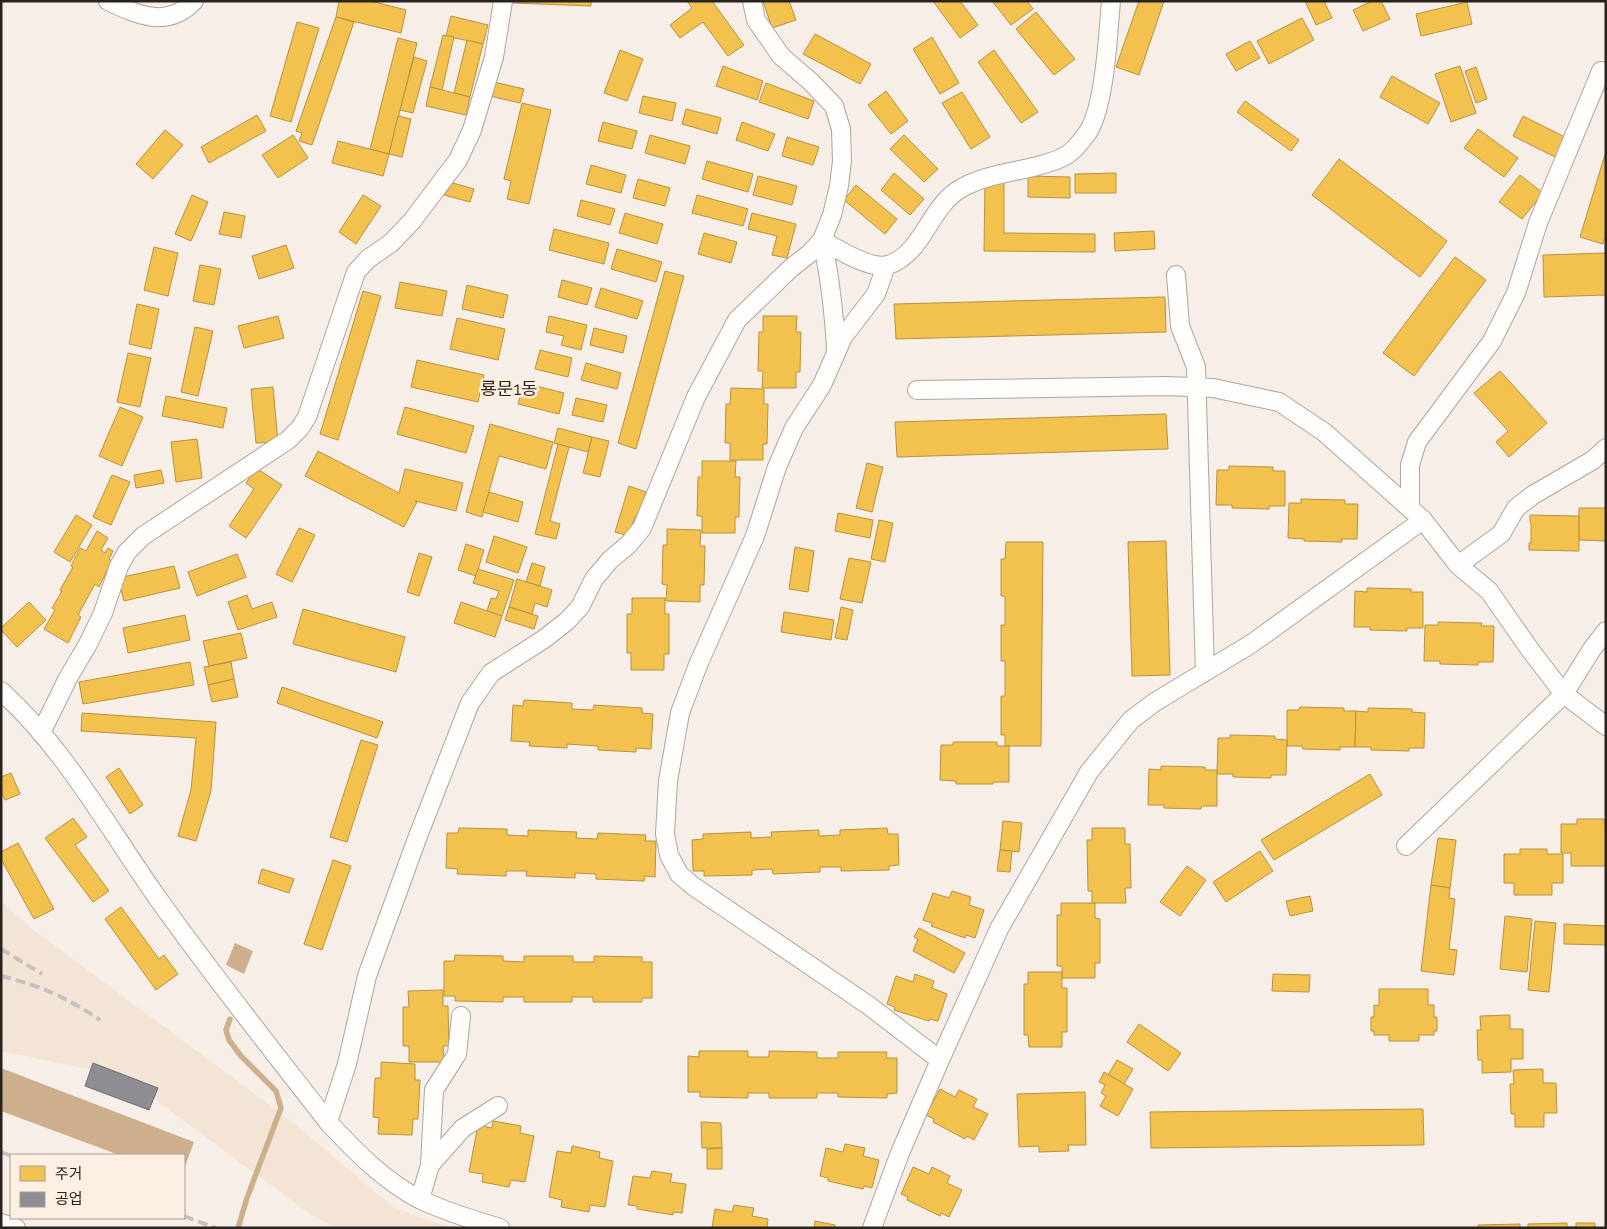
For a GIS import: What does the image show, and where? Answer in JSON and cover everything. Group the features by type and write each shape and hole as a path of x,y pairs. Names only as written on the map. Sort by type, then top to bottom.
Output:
{"street":[{"path":"108,1 149,17 167,18 183,11 194,1"},
{"path":"41,733 68,678 88,644 102,613 119,566 128,552 144,536 288,440 308,417 356,272 368,259 391,243 412,221 458,160 472,130 494,57 502,1"},
{"path":"328,1122 347,1064 368,976 418,836 470,703 492,673 544,639 567,621 580,607 594,579 642,528 696,397 737,320 822,240 832,215 839,186 842,161 841,129 834,106 781,56 756,20 752,1"},
{"path":"822,240 841,252 866,263 886,266 902,259 944,204 958,190 980,179 1052,162 1066,156 1088,132 1096,114 1111,1"},
{"path":"1416,514 1410,465 1417,442 1492,341 1516,293 1538,223 1601,71"},
{"path":"822,240 829,271 834,310 836,352"},
{"path":"886,266 876,294 843,337 822,385 791,436 777,467 755,536 698,665 680,713 668,781 665,834 669,855 679,874 868,1005 940,1060"},
{"path":"1176,275 1180,326 1196,367 1198,387 1205,672"},
{"path":"917,390 1198,387 1213,388 1279,402 1324,432 1416,514 1458,565 1489,591 1530,651 1564,694 1606,726"},
{"path":"1458,565 1501,534 1516,508 1533,495 1593,460 1606,448"},
{"path":"872,1228 900,1153 999,929 1089,772 1131,720 1155,702 1251,644 1416,514"},
{"path":"1406,846 1564,694 1592,649 1606,631"},
{"path":"1,691 21,709 76,778 183,934 328,1122 352,1148 389,1179 420,1199 466,1218 500,1228"},
{"path":"420,1199 430,1165 434,1090 457,1054 461,1016"},
{"path":"430,1165 464,1128 498,1106"},
{"path":"1,1223 16,1228"}],"shaded area":[{"path":"1,901 31,928 295,1124 393,1207 449,1228 337,1228 311,1215 125,1077 1,1051"},
{"path":"235,943 253,951 244,974 226,965"},
{"path":"1,1068 194,1142 185,1166 185,1154 116,1154 1,1111"}],"building: 주거":[{"path":"339,1 371,1 406,10 401,33 336,17"},
{"path":"513,1 591,1 591,6 513,3"},
{"path":"687,1 712,1 744,45 728,56 703,22 680,38 670,25 692,8"},
{"path":"763,1 789,1 796,20 772,28"},
{"path":"933,1 960,1 978,25 960,38"},
{"path":"992,1 1027,1 1033,9 1011,25"},
{"path":"1139,1 1164,1 1139,75 1116,67"},
{"path":"1305,1 1324,1 1332,18 1316,25"},
{"path":"1372,1 1381,1 1390,19 1363,31 1353,10"},
{"path":"1467,2 1472,24 1421,36 1416,14"},
{"path":"1036,12 1075,59 1054,75 1016,29"},
{"path":"451,16 488,25 483,44 446,36"},
{"path":"336,17 354,22 312,145 299,141 302,133 296,131"},
{"path":"1302,18 1314,40 1269,64 1257,41"},
{"path":"297,22 319,28 291,122 270,116"},
{"path":"815,34 871,64 860,84 803,54"},
{"path":"443,35 454,37 442,90 430,87"},
{"path":"932,37 959,83 940,94 913,49"},
{"path":"398,38 417,43 389,154 370,149"},
{"path":"467,40 483,44 470,97 454,93"},
{"path":"1250,41 1260,58 1236,71 1226,54"},
{"path":"620,50 643,59 627,101 604,93"},
{"path":"994,50 1038,112 1021,123 978,62"},
{"path":"414,57 427,61 413,113 400,110"},
{"path":"723,66 763,81 757,100 716,86"},
{"path":"1460,66 1476,113 1451,122 1435,74"},
{"path":"1476,67 1487,99 1476,103 1465,71"},
{"path":"1392,76 1440,103 1428,124 1380,97"},
{"path":"494,82 524,89 520,103 490,96"},
{"path":"766,83 814,101 808,119 759,102"},
{"path":"430,87 470,97 466,115 426,106"},
{"path":"886,91 908,121 891,134 868,105"},
{"path":"962,92 990,137 971,149 942,103"},
{"path":"643,96 676,103 672,121 639,113"},
{"path":"1245,101 1299,140 1291,151 1237,112"},
{"path":"522,103 551,110 529,204 507,199 511,181 504,179"},
{"path":"686,109 721,118 717,134 682,124"},
{"path":"257,115 266,131 209,163 201,147"},
{"path":"398,116 411,119 402,157 389,154"},
{"path":"1523,116 1567,138 1557,158 1513,136"},
{"path":"603,122 637,131 632,149 598,141"},
{"path":"742,122 775,134 768,151 736,140"},
{"path":"1478,129 1518,158 1504,177 1464,148"},
{"path":"165,130 183,145 153,179 136,164"},
{"path":"293,135 308,158 278,178 262,155"},
{"path":"650,135 690,146 685,164 645,153"},
{"path":"904,135 938,169 924,182 890,149"},
{"path":"787,137 819,147 813,165 782,156"},
{"path":"338,141 389,154 383,176 332,163"},
{"path":"1606,151 1606,235 1603,244 1580,237"},
{"path":"1339,159 1447,241 1420,277 1312,195"},
{"path":"707,161 753,174 748,192 702,179"},
{"path":"591,165 626,175 621,193 586,184"},
{"path":"894,173 924,199 910,215 881,190"},
{"path":"1116,173 1116,193 1075,193 1075,174"},
{"path":"1520,175 1543,193 1522,219 1499,202"},
{"path":"758,176 797,186 792,205 753,195"},
{"path":"1028,176 1070,177 1070,198 1028,197"},
{"path":"638,179 670,188 665,206 633,198"},
{"path":"985,181 1004,181 1004,233 1095,234 1095,252 984,251"},
{"path":"453,183 474,189 470,202 444,195"},
{"path":"856,185 897,219 885,234 844,200"},
{"path":"192,195 208,202 191,241 175,234"},
{"path":"363,195 381,206 356,244 339,232"},
{"path":"697,195 748,209 743,226 692,213"},
{"path":"581,200 615,209 610,225 577,216"},
{"path":"224,212 245,216 241,238 219,234"},
{"path":"625,213 663,224 657,244 619,233"},
{"path":"752,213 796,224 787,258 772,255 777,236 748,229"},
{"path":"554,229 609,243 604,264 549,250"},
{"path":"1154,231 1155,249 1115,251 1114,233"},
{"path":"704,233 737,242 731,263 698,254"},
{"path":"286,245 294,268 259,279 252,256"},
{"path":"154,247 178,253 168,296 144,290"},
{"path":"617,249 662,262 656,282 611,269"},
{"path":"1606,253 1606,295 1544,297 1543,255"},
{"path":"1455,257 1486,280 1414,376 1383,353"},
{"path":"200,265 221,269 214,305 193,301"},
{"path":"665,271 684,276 636,449 618,443"},
{"path":"562,280 592,288 587,305 558,297"},
{"path":"400,282 447,291 442,316 395,308"},
{"path":"467,285 508,295 503,318 462,309"},
{"path":"601,288 643,301 637,319 595,307"},
{"path":"363,291 381,296 338,440 320,434"},
{"path":"1165,297 1166,332 896,339 894,304"},
{"path":"137,304 159,309 151,349 129,344"},
{"path":"278,316 284,338 244,348 238,326"},
{"path":"549,316 587,325 581,350 561,345 564,336 546,332"},
{"path":"763,316 797,316 796,332 801,332 800,372 796,372 796,388 762,388 763,371 758,371 759,332 763,332"},
{"path":"457,318 505,329 498,360 450,349"},
{"path":"195,327 213,331 198,396 181,392"},
{"path":"594,328 627,336 623,353 590,345"},
{"path":"540,350 572,358 568,377 535,369"},
{"path":"128,353 151,358 140,407 117,402"},
{"path":"417,360 484,375 478,402 411,387"},
{"path":"586,363 621,373 617,389 581,380"},
{"path":"1500,371 1547,423 1509,457 1496,442 1508,431 1474,393"},
{"path":"524,383 564,393 559,414 518,404"},
{"path":"273,387 278,442 256,443 251,389"},
{"path":"731,388 764,389 764,404 768,404 767,444 763,444 763,460 730,460 730,443 725,443 726,404 730,404"},
{"path":"166,396 227,408 223,428 162,416"},
{"path":"576,398 607,405 603,422 572,415"},
{"path":"120,407 143,417 122,466 99,456"},
{"path":"405,407 474,426 466,453 397,434"},
{"path":"1166,414 1168,449 897,457 895,422"},
{"path":"490,424 553,442 546,469 499,456 482,517 466,512"},
{"path":"558,428 592,437 588,452 554,443"},
{"path":"592,437 609,441 600,477 583,473"},
{"path":"197,439 202,478 176,482 171,442"},
{"path":"558,444 569,447 550,521 560,524 556,539 535,534"},
{"path":"318,451 399,493 405,469 463,483 456,511 415,501 417,502 404,527 305,476"},
{"path":"702,461 736,461 735,477 740,477 739,517 735,517 735,533 702,533 702,516 697,516 698,477 702,477"},
{"path":"867,463 883,467 872,512 856,508"},
{"path":"1229,466 1273,467 1273,471 1285,471 1285,506 1269,506 1269,509 1232,508 1232,505 1216,505 1217,470 1229,470"},
{"path":"256,468 282,485 246,538 229,526 254,489 246,483"},
{"path":"161,470 164,483 136,488 134,475"},
{"path":"112,475 130,482 111,525 93,517"},
{"path":"629,486 646,492 638,518 635,516 629,536 615,532"},
{"path":"489,492 523,502 518,522 483,512"},
{"path":"1301,499 1345,500 1345,504 1358,504 1357,539 1341,539 1342,542 1304,541 1304,539 1288,538 1289,503 1301,503"},
{"path":"1579,508 1606,508 1606,541 1579,540"},
{"path":"838,513 873,520 870,538 835,531"},
{"path":"76,515 92,525 70,562 54,552"},
{"path":"1530,515 1579,516 1579,551 1529,550 1529,543 1531,543"},
{"path":"879,520 893,523 885,562 871,559"},
{"path":"299,528 315,535 292,582 276,574"},
{"path":"667,529 701,530 700,546 705,546 704,585 700,585 700,602 666,601 667,585 662,584 663,545 667,545"},
{"path":"97,531 108,538 101,550 105,553 108,548 113,551 109,559 112,561 99,587 95,584 78,615 81,617 68,643 44,629 55,610 52,608 62,591 60,590 73,567 71,566 80,548 86,551"},
{"path":"494,536 527,547 518,573 486,562"},
{"path":"1166,541 1170,675 1132,676 1128,542"},
{"path":"1006,542 1043,542 1041,746 1005,746 1005,735 1001,735 1001,696 1005,696 1005,661 1001,661 1001,625 1005,625 1005,596 1001,596 1001,559 1005,559"},
{"path":"466,544 484,550 476,576 458,570"},
{"path":"795,547 814,551 808,592 789,589"},
{"path":"419,553 432,557 419,596 407,592"},
{"path":"237,554 246,577 197,596 188,572"},
{"path":"849,558 871,562 862,603 840,599"},
{"path":"532,563 545,567 540,586 526,582"},
{"path":"174,566 180,588 124,601 118,578"},
{"path":"478,569 514,580 502,616 487,611 491,598 496,599 499,591 473,583"},
{"path":"517,579 552,590 547,607 535,603 532,614 509,607"},
{"path":"1367,588 1411,589 1411,592 1423,592 1423,628 1407,628 1407,631 1370,630 1370,627 1354,627 1355,591 1367,592"},
{"path":"247,595 252,609 272,602 277,617 238,630 228,602"},
{"path":"632,598 665,598 665,614 669,614 669,654 664,654 664,670 631,670 631,653 627,653 627,614 632,614"},
{"path":"29,602 46,620 17,647 1,628"},
{"path":"461,602 502,616 495,637 454,623"},
{"path":"509,607 538,616 534,629 505,620"},
{"path":"841,607 853,610 847,640 835,638"},
{"path":"303,609 405,637 396,672 293,644"},
{"path":"784,612 834,620 831,640 781,632"},
{"path":"185,615 190,640 128,653 123,628"},
{"path":"1438,622 1482,623 1481,626 1494,626 1493,662 1478,662 1478,665 1440,664 1440,661 1424,661 1425,625 1438,625"},
{"path":"241,633 247,658 209,666 203,641"},
{"path":"190,662 194,685 83,704 79,682"},
{"path":"231,662 234,679 208,685 204,667"},
{"path":"234,679 238,697 212,702 208,685"},
{"path":"282,687 383,722 377,738 277,703"},
{"path":"524,700 572,703 572,709 593,710 594,705 642,708 642,713 653,714 651,749 636,748 636,752 598,750 598,746 567,744 567,748 529,746 530,742 511,741 513,705 523,706"},
{"path":"1300,707 1344,708 1344,711 1356,711 1355,747 1340,747 1340,750 1303,749 1302,746 1287,746 1287,710 1299,710"},
{"path":"1368,708 1412,709 1412,712 1425,713 1424,748 1409,748 1409,751 1371,750 1371,747 1355,747 1356,711 1368,712"},
{"path":"82,713 216,722 211,791 196,841 178,836 191,790 196,738 81,731"},
{"path":"1230,735 1275,736 1275,739 1287,740 1286,775 1271,775 1271,778 1233,777 1233,774 1217,774 1218,738 1230,738"},
{"path":"361,740 378,745 347,842 330,837"},
{"path":"953,742 997,742 997,746 1009,746 1009,782 956,784 956,781 940,780 941,745 953,745"},
{"path":"1161,766 1205,767 1205,770 1217,770 1217,806 1202,806 1201,809 1164,808 1164,805 1148,805 1149,769 1161,770"},
{"path":"119,768 143,805 130,814 106,777"},
{"path":"11,773 20,794 5,800 1,791 1,777"},
{"path":"1370,774 1382,795 1274,860 1261,840"},
{"path":"73,818 87,837 75,845 109,891 93,902 45,838"},
{"path":"1577,819 1604,819 1604,824 1606,824 1606,866 1571,866 1571,853 1561,853 1561,824 1577,824"},
{"path":"1003,821 1022,823 1019,852 1000,850"},
{"path":"459,828 507,829 507,835 528,836 528,830 577,832 576,838 597,839 598,833 646,835 645,841 656,841 655,877 645,876 644,881 596,879 596,874 575,873 575,878 526,876 527,871 506,871 506,876 457,874 458,869 446,868 447,833 458,833"},
{"path":"887,828 888,834 898,834 899,865 889,866 889,870 841,871 841,867 820,867 820,872 773,874 772,869 752,870 752,875 704,876 704,871 693,871 692,840 703,839 703,834 751,832 751,838 772,837 771,832 819,830 819,836 840,835 840,830"},
{"path":"1092,828 1125,828 1125,844 1130,844 1131,888 1125,888 1126,903 1092,903 1092,891 1088,891 1087,840 1092,840"},
{"path":"1438,838 1456,840 1450,888 1431,885"},
{"path":"18,843 54,909 34,919 1,859 1,852"},
{"path":"1520,849 1547,849 1547,854 1563,854 1563,883 1552,883 1552,895 1514,895 1514,883 1504,883 1504,854 1520,854"},
{"path":"1000,850 1012,851 1010,872 997,871"},
{"path":"1260,851 1273,871 1226,902 1213,882"},
{"path":"333,860 351,866 322,950 304,944"},
{"path":"1187,866 1206,880 1180,916 1160,902"},
{"path":"262,869 294,879 289,893 258,883"},
{"path":"1431,885 1450,888 1449,898 1455,899 1449,949 1457,950 1454,975 1421,971"},
{"path":"952,891 971,897 969,905 984,910 975,938 966,935 965,938 931,926 932,923 923,920 933,893 949,898"},
{"path":"1310,896 1313,911 1290,916 1286,901"},
{"path":"1061,903 1095,903 1095,918 1100,919 1100,963 1095,963 1095,978 1062,978 1062,966 1057,966 1057,915 1061,915"},
{"path":"121,907 159,959 164,955 178,974 156,990 105,919"},
{"path":"1505,916 1532,919 1527,972 1500,969"},
{"path":"1535,921 1556,923 1549,992 1528,990"},
{"path":"1564,924 1606,926 1606,945 1564,944"},
{"path":"919,928 965,953 954,973 913,951 918,939 914,937"},
{"path":"455,955 503,956 503,961 524,962 524,956 573,956 573,962 594,962 594,956 642,957 642,962 652,962 652,998 642,998 642,1002 593,1002 593,997 572,997 572,1002 524,1002 524,997 503,997 503,1002 455,1001 455,996 444,996 444,961 454,961"},
{"path":"1028,972 1062,972 1062,988 1067,988 1067,1032 1062,1032 1062,1047 1029,1047 1028,1035 1024,1035 1024,984 1028,984"},
{"path":"915,974 934,981 932,988 947,994 938,1021 930,1019 929,1021 894,1010 895,1007 887,1004 896,976 913,982"},
{"path":"1273,974 1310,975 1309,992 1272,991"},
{"path":"1379,989 1428,989 1428,1005 1434,1005 1434,1017 1437,1017 1437,1031 1434,1031 1434,1035 1419,1035 1419,1041 1389,1041 1389,1035 1374,1035 1374,1031 1371,1031 1371,1017 1374,1017 1374,1005 1379,1006"},
{"path":"443,990 443,1006 448,1006 449,1046 443,1046 444,1062 409,1062 409,1046 403,1046 403,1007 409,1007 408,991"},
{"path":"1510,1015 1510,1029 1523,1029 1523,1059 1511,1059 1511,1072 1482,1073 1482,1060 1478,1060 1477,1030 1481,1030 1480,1016"},
{"path":"1139,1024 1181,1053 1168,1071 1127,1042"},
{"path":"699,1051 748,1051 748,1057 769,1057 769,1051 817,1052 817,1058 838,1058 838,1052 887,1052 886,1058 897,1058 897,1093 887,1094 887,1098 838,1097 838,1093 817,1093 817,1098 769,1098 769,1093 748,1093 748,1098 700,1097 700,1092 688,1092 688,1056 699,1057"},
{"path":"1117,1060 1133,1069 1124,1084 1108,1075"},
{"path":"381,1062 415,1064 415,1080 420,1080 418,1119 413,1119 412,1135 378,1134 379,1118 373,1117 375,1078 381,1078"},
{"path":"1543,1069 1543,1083 1556,1083 1557,1113 1544,1113 1544,1127 1515,1127 1515,1114 1511,1114 1510,1084 1514,1084 1513,1070"},
{"path":"1104,1072 1133,1089 1118,1116 1100,1106 1106,1096 1101,1093 1105,1085 1099,1082"},
{"path":"940,1089 955,1097 959,1090 977,1099 973,1107 988,1114 974,1140 967,1136 965,1139 933,1122 934,1119 926,1115"},
{"path":"1085,1092 1086,1145 1068,1145 1069,1151 1039,1152 1039,1146 1019,1147 1017,1094"},
{"path":"1423,1109 1424,1145 1151,1148 1150,1112"},
{"path":"493,1121 521,1126 520,1133 534,1136 525,1182 511,1180 509,1187 482,1182 483,1174 469,1172 478,1125 492,1128"},
{"path":"701,1122 721,1123 722,1148 702,1148"},
{"path":"845,1144 865,1148 863,1156 879,1160 872,1188 864,1186 863,1189 828,1181 828,1178 820,1176 826,1148 843,1152"},
{"path":"572,1146 600,1152 599,1158 613,1161 605,1207 590,1205 589,1212 561,1207 562,1200 549,1197 557,1151 571,1153"},
{"path":"722,1148 722,1169 707,1169 707,1149"},
{"path":"913,1167 929,1174 932,1167 950,1176 947,1183 962,1190 949,1217 941,1213 940,1216 907,1200 908,1197 901,1194"},
{"path":"652,1171 672,1174 670,1182 686,1184 682,1213 673,1212 673,1215 637,1209 637,1206 628,1205 633,1176 650,1178"},
{"path":"734,1205 754,1208 752,1216 768,1219 767,1228 712,1228 715,1209 732,1212"},
{"path":"815,1221 835,1225 835,1228 814,1228"},
{"path":"1567,1223 1567,1227 1576,1227 1576,1223 1595,1223 1595,1228 1528,1228 1528,1224"},
{"path":"1520,1224 1520,1228 1478,1228 1478,1225"}],"building: 공업":[{"path":"93,1063 158,1088 149,1110 85,1086"}],"waterway":[{"path":"230,1019 226,1030 229,1040 241,1056 276,1091 281,1108 247,1198 238,1228"}],"railway":[{"path":"1,949 42,974"},
{"path":"1,976 53,993 100,1020"},
{"path":"1,1152 10,1156"},
{"path":"185,1216 216,1228"}],"district":[{"name":"룡문1동","path":"509,389"}]}
